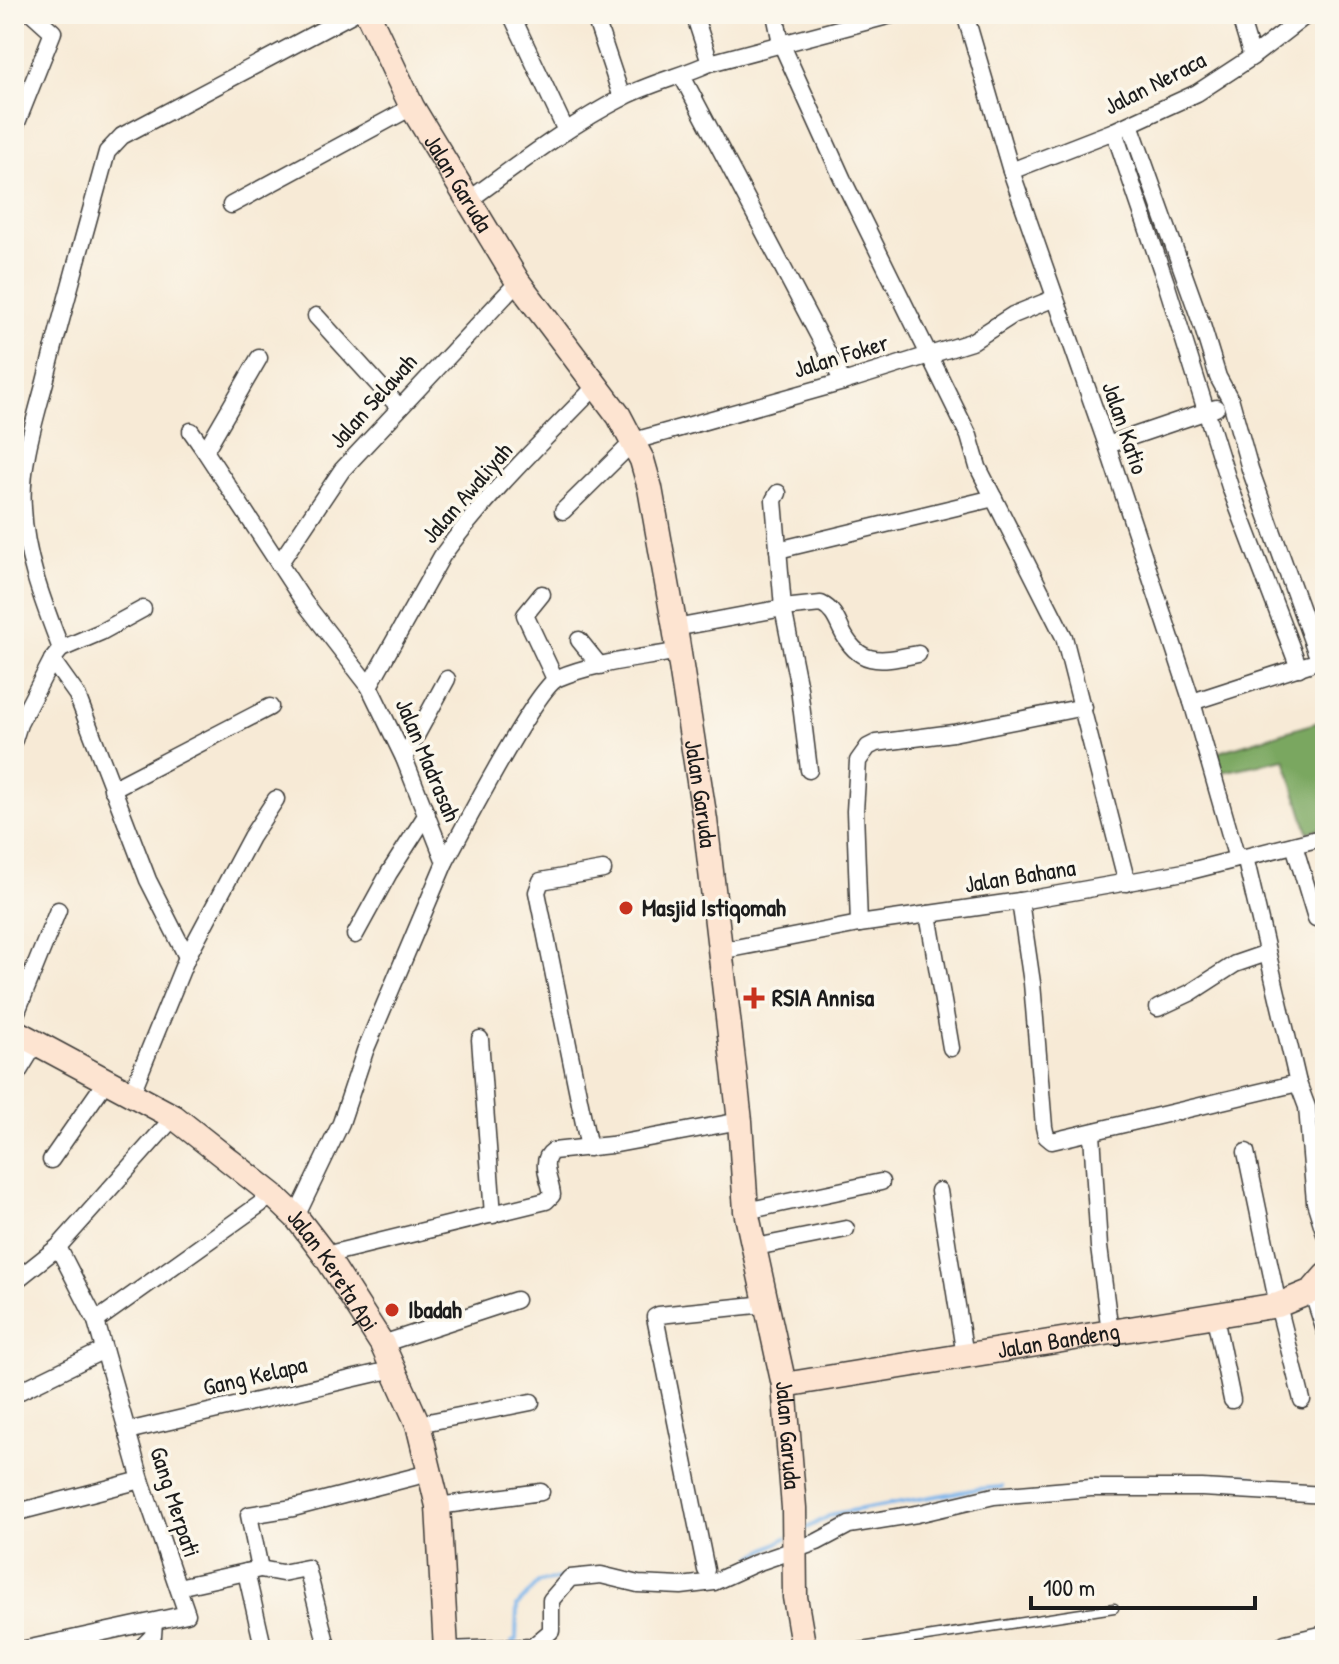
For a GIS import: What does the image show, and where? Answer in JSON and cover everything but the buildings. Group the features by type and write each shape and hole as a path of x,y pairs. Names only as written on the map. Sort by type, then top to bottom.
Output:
{"street":[{"path":"14,130 53,32 33,14"},
{"path":"187,957 148,880 77,695 56,654 29,549 23,509 24,471 59,323 107,152 122,136 137,131 352,14"},
{"name":"Jalan Garuda","path":"368,14 412,107 518,282 619,416 634,441 650,488 705,820 740,1121 746,1211 784,1385 794,1508 795,1597 804,1650"},
{"path":"511,14 566,131"},
{"path":"594,14 622,98"},
{"path":"694,14 710,63"},
{"path":"775,14 781,43 856,207 969,436 978,467 1064,637 1127,883"},
{"path":"469,200 566,131 622,98 710,63 895,14"},
{"name":"Jalan Katio","path":"965,14 1011,171 1107,445 1241,858 1298,1083 1307,1107 1315,1202 1325,1234"},
{"path":"1239,14 1252,57"},
{"name":"Jalan Neraca","path":"1011,171 1114,131 1197,93 1252,57 1308,14"},
{"path":"682,76 843,382"},
{"path":"231,205 412,107"},
{"path":"1130,124 1218,377 1231,401 1250,469 1322,659 1192,702"},
{"path":"1114,131 1155,249 1230,487 1299,668"},
{"path":"1155,249 1174,244"},
{"name":"Jalan Selawah","path":"279,564 342,470 518,282"},
{"name":"Jalan Foker","path":"634,441 971,342 1013,315 1055,298"},
{"path":"316,316 399,407"},
{"path":"205,451 259,358"},
{"name":"Jalan Awaliyah","path":"369,686 455,537 596,386"},
{"path":"1107,445 1231,401"},
{"name":"Jalan Madrasah","path":"191,431 304,602 369,686 404,758 445,862"},
{"path":"563,511 634,441"},
{"path":"778,493 774,500 783,608 799,688 809,770"},
{"path":"778,550 994,498"},
{"path":"1253,544 1275,534"},
{"path":"14,539 29,549"},
{"path":"542,594 525,615 555,679"},
{"path":"296,1217 341,1123 365,1051 445,862 527,716 555,679 783,608 821,604 827,607 846,640 865,657 886,660 918,654"},
{"path":"14,740 19,724 56,654 143,609"},
{"path":"579,640 600,666"},
{"path":"404,758 447,679"},
{"path":"112,789 270,707"},
{"path":"859,924 855,811 858,761 868,747 876,743 953,733 1084,707"},
{"path":"131,1095 187,957 251,837 276,799"},
{"path":"355,935 389,873 427,814"},
{"name":"Jalan Bahana","path":"720,951 859,924 1127,883 1325,837"},
{"path":"1294,845 1316,918 1325,917"},
{"path":"589,1148 537,892 541,881 603,870"},
{"path":"1020,901 1032,983 1046,1136 1052,1141 1298,1083"},
{"path":"14,1019 58,910"},
{"path":"928,914 951,1048"},
{"path":"1158,1008 1190,993 1235,964 1267,953"},
{"name":"Jalan Kereta Api","path":"14,1031 174,1117 273,1195 296,1217 325,1255 382,1344 418,1424 438,1506 446,1647"},
{"path":"480,1039 493,1215"},
{"path":"14,1079 36,1043"},
{"path":"51,1160 106,1081"},
{"path":"14,1282 58,1247 174,1117"},
{"path":"325,1255 546,1201 552,1195 544,1161 553,1151 589,1148 740,1121"},
{"path":"1092,1133 1099,1247 1110,1332"},
{"path":"1246,1152 1278,1305 1302,1400"},
{"path":"746,1211 881,1182"},
{"path":"939,1191 965,1356"},
{"path":"96,1321 273,1195"},
{"path":"756,1247 846,1229"},
{"name":"Gang Merpati","path":"21,1650 59,1646 129,1625 187,1614 141,1480 96,1321 58,1247"},
{"path":"1319,1284 1325,1331"},
{"name":"Jalan Bandeng","path":"784,1385 1215,1317 1278,1305 1319,1284"},
{"path":"382,1344 516,1300"},
{"path":"706,1570 655,1319 659,1315 766,1304"},
{"path":"1215,1317 1232,1400"},
{"path":"14,1394 104,1350"},
{"name":"Gang Kelapa","path":"127,1431 394,1369"},
{"path":"418,1424 531,1402"},
{"path":"262,1642 249,1515 293,1508 429,1473"},
{"path":"14,1513 141,1480"},
{"path":"446,1647 532,1647 551,1631 551,1600 570,1578 601,1575 638,1584 681,1586 714,1582 795,1547 817,1542 849,1525 917,1514 994,1496 1091,1488 1202,1488 1325,1495"},
{"path":"438,1506 541,1492"},
{"path":"178,1587 253,1570 282,1573 307,1568 328,1650"},
{"path":"139,1650 153,1636 154,1622"},
{"path":"1285,1650 1285,1643 1325,1634"}],"lane":[{"path":"842,1650 1114,1608"}],"green space":[{"path":"1325,720 1325,827 1308,832 1285,759 1222,772 1216,753"}],"waterway":[{"path":"1198,1481 1246,1475 1280,1486"},
{"path":"805,1529 833,1514 1002,1487"},
{"path":"752,1557 786,1538"},
{"path":"512,1642 516,1640 517,1606 539,1582 563,1578"}],"place":[{"name":"Masjid Istiqomah","path":"626,908"},
{"name":"RSIA Annisa","path":"754,998"},
{"name":"Ibadah","path":"392,1310"}]}
